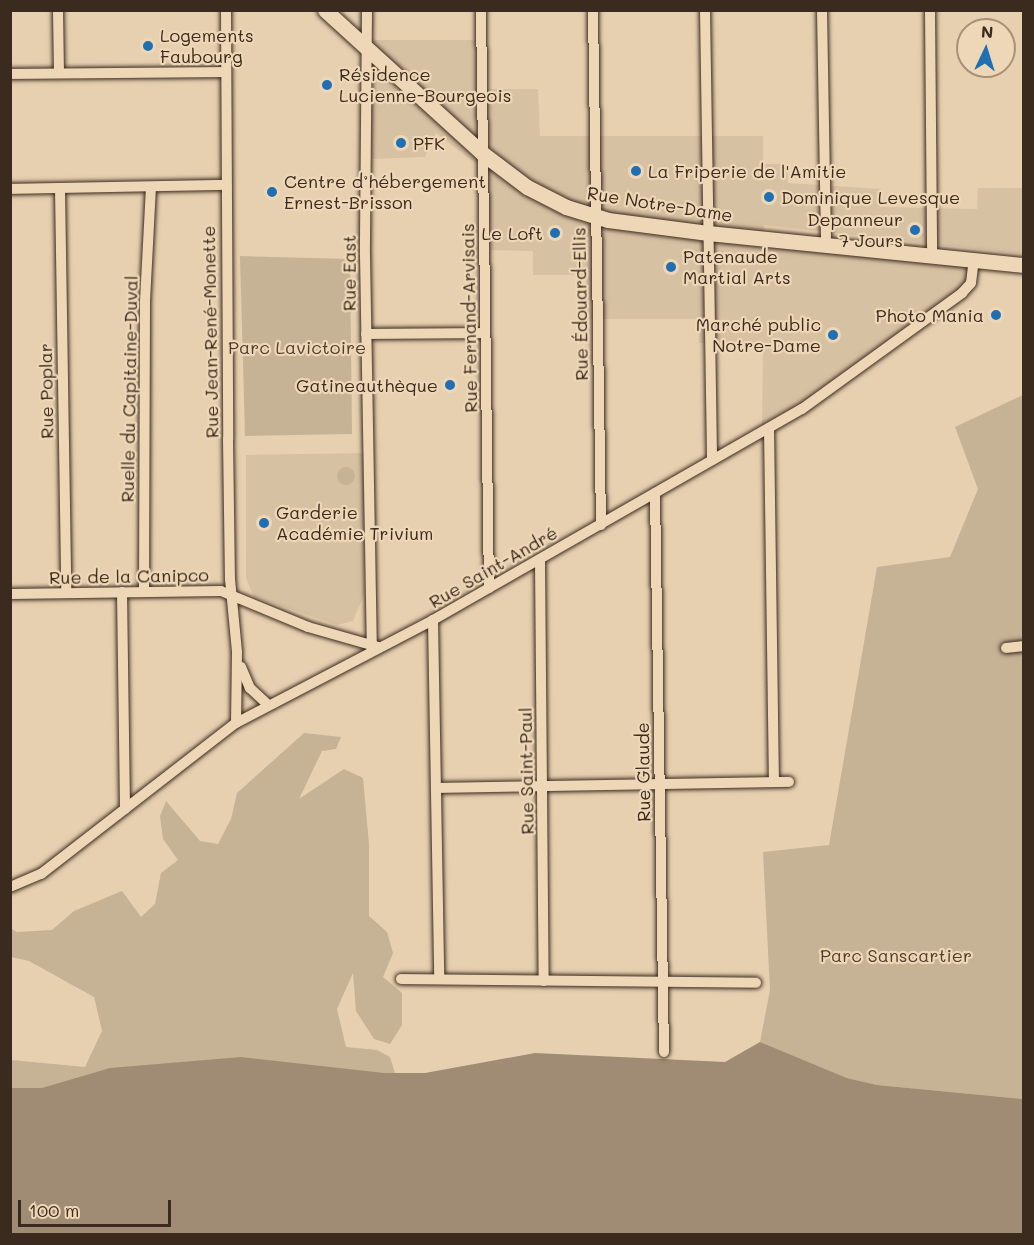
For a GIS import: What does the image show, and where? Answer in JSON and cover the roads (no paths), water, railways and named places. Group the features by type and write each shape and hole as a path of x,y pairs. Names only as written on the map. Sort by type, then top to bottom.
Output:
{"street":[{"path":"58,10 59,73"},
{"name":"Rue Jean-René-Monette","path":"226,10 225,185 230,579 234,595 237,652 236,723"},
{"name":"Rue Notre-Dame","path":"325,10 482,153 540,195 596,217 708,233 1023,265"},
{"name":"Rue East","path":"367,10 366,334 377,646"},
{"name":"Rue Fernand-Arvisais","path":"481,10 489,588"},
{"name":"Rue Édouard-Ellis","path":"593,10 601,525"},
{"path":"705,10 712,460"},
{"path":"822,10 826,245"},
{"path":"930,10 932,255"},
{"path":"10,74 225,72"},
{"path":"10,189 225,185"},
{"name":"Ruelle du Capitaine-Duval","path":"144,591 145,301 151,187"},
{"name":"Rue Poplar","path":"60,189 66,592"},
{"name":"Rue Saint-André","path":"11,887 41,874 236,723 540,561 820,398 962,293 970,283 974,260"},
{"path":"366,334 485,333"},
{"path":"769,428 774,781"},
{"name":"Rue Glaude","path":"656,493 664,1052"},
{"name":"Rue Saint-Paul","path":"540,561 544,981"},
{"name":"Rue de la Canipco","path":"10,594 221,591 308,627 377,646"},
{"path":"122,592 125,809"},
{"path":"433,620 439,788 439,980"},
{"path":"1006,648 1023,646"},
{"name":"Rue Jean-René-Monette","path":"237,652 243,678 268,705"},
{"path":"439,788 789,782"},
{"path":"10,878 11,887"},
{"path":"401,979 756,983"}],"place":[{"name":"Logements Faubourg","path":"148,46"},
{"name":"Résidence Lucienne-Bourgeois","path":"327,85"},
{"name":"PFK","path":"401,143"},
{"name":"La Friperie de l'Amitie","path":"636,171"},
{"name":"Centre d’hébergement Ernest-Brisson","path":"272,192"},
{"name":"Dominique Levesque","path":"769,197"},
{"name":"Depanneur 7 Jours","path":"915,230"},
{"name":"Le Loft","path":"555,233"},
{"name":"Patenaude Martial Arts","path":"671,267"},
{"name":"Photo Mania","path":"996,315"},
{"name":"Marché public Notre-Dame","path":"833,335"},
{"name":"Gatineauthèque","path":"450,385"},
{"name":"Garderie Académie Trivium","path":"264,523"}],"park label":[{"name":"Parc Lavictoire","path":"297,347"},
{"name":"Parc Sanscartier","path":"896,955"}]}
